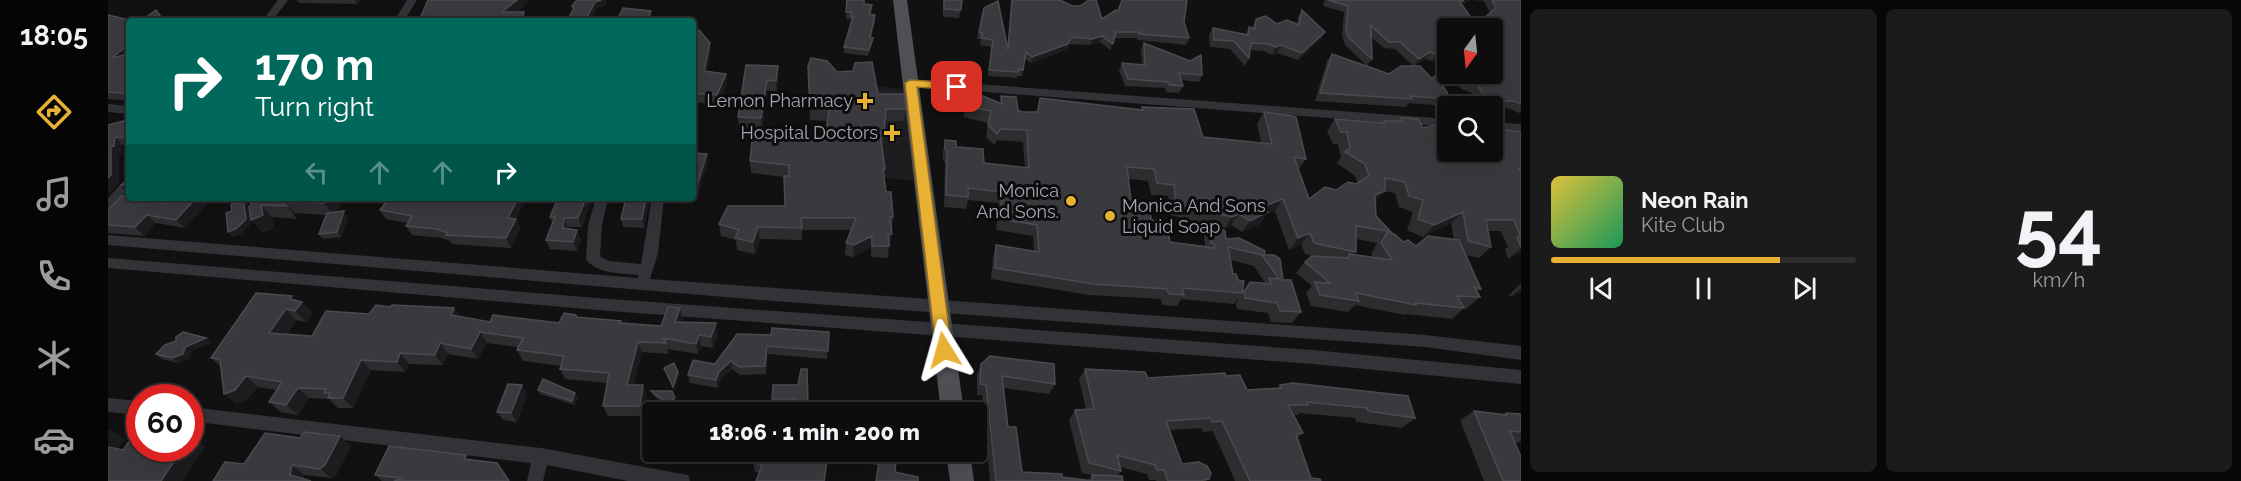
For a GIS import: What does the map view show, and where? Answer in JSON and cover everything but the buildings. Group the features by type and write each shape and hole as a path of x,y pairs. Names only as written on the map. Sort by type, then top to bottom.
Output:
{"main road":[{"path":"900,0 952,402"},
{"path":"959,462 962,481"}],"street":[{"path":"269,18 283,0"},
{"path":"401,18 412,0"},
{"path":"910,83 1437,122"},
{"path":"108,108 126,110"},
{"path":"1503,127 1521,128"},
{"path":"108,206 126,186"},
{"path":"601,201 595,225 594,259 606,266 646,270"},
{"path":"642,285 651,253 658,201"},
{"path":"108,240 642,285 1425,341 1521,353"},
{"path":"108,263 610,305 1314,357 1521,377"},
{"path":"108,405 126,407"},
{"path":"204,416 541,456 682,481"},
{"path":"535,481 541,456"}],"shaded area":[{"name":"Hospital Doctors","path":"860,85 916,90 929,182 863,176"}],"place":[{"name":"Lemon Pharmacy","path":"865,101"},
{"name":"Hospital Doctors","path":"892,133"},
{"name":"Monica And Sons.","path":"1071,201"},
{"name":"Monica And Sons Liquid Soap","path":"1110,216"}],"route":[{"path":"944,350 910,83 957,87"}]}
